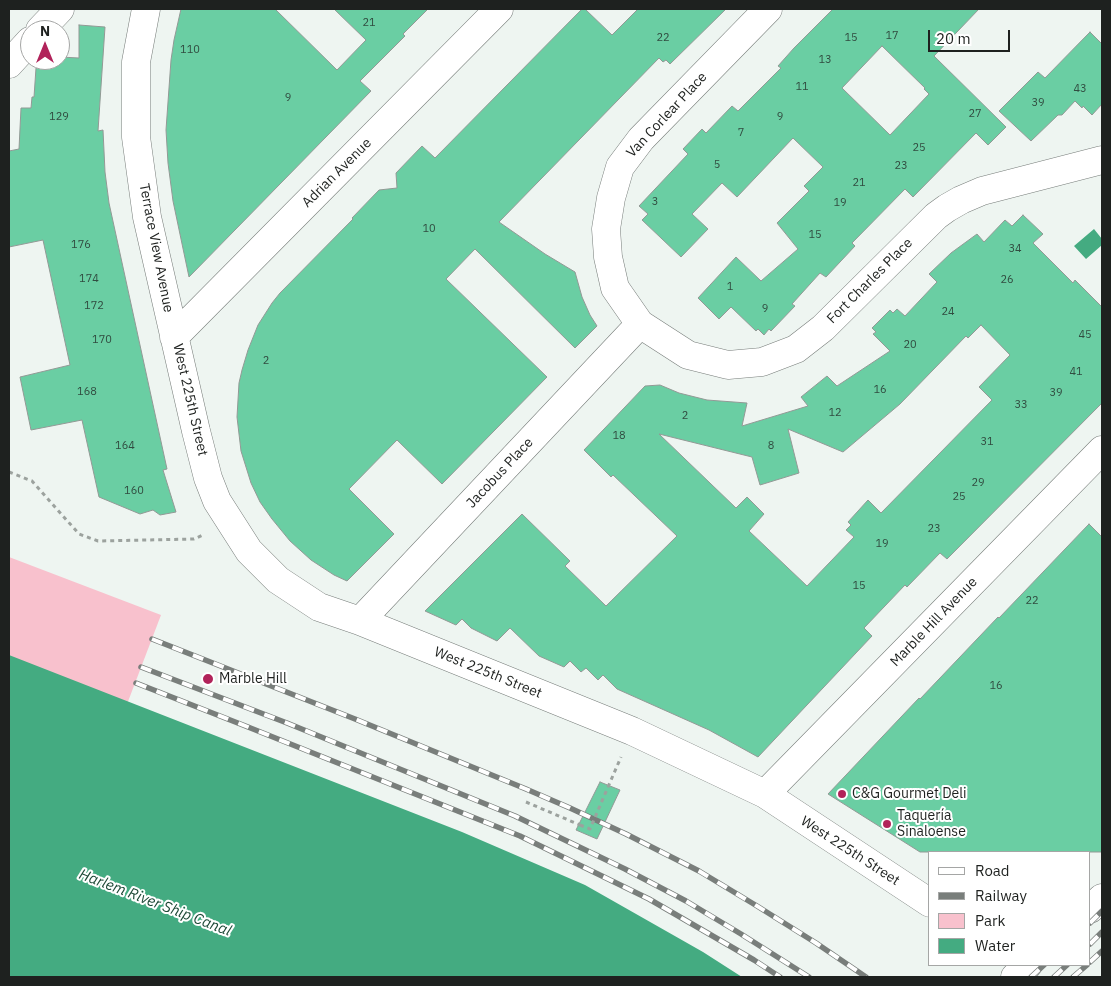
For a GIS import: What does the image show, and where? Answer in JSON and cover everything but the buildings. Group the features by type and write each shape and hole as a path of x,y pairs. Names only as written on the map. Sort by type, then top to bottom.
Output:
{"street":[{"path":"50,20 60,9"},
{"name":"Terrace View Avenue","path":"146,9 136,62 136,137 147,217 174,337"},
{"name":"Adrian Avenue","path":"174,337 499,9"},
{"name":"Van Corlear Place","path":"640,324 615,288 608,257 606,229 611,198 620,167 641,139 768,9"},
{"path":"9,64 20,52"},
{"name":"Fort Charles Place","path":"640,324 688,355 728,365 762,362 796,349 823,328 936,216 947,208 982,191 1102,160"},
{"name":"Jacobus Place","path":"360,621 640,324"},
{"name":"West 225th Street","path":"174,337 208,478 217,501 249,551 278,580 319,606 632,731 765,794 928,902"},
{"name":"Marble Hill Avenue","path":"765,794 1102,450"},
{"path":"1091,908 1102,898"}],"path":[{"path":"9,472 32,481 79,534 85,537 98,541 194,539 206,533"},
{"path":"526,802 590,829 621,756"}],"green space":[{"path":"9,557 161,615 124,712 9,668"}],"water":[{"path":"1094,229 1102,239 1102,245 1086,259 1074,246"},
{"name":"Harlem River Ship Canal","path":"9,655 462,832 585,885 703,952 742,977 9,977"}],"railway":[{"path":"152,639 526,789 626,834 699,871 816,943 866,977"},
{"path":"141,667 287,723 515,816 625,869 686,901 809,977"},
{"path":"136,683 520,836 649,899 780,977"},
{"path":"1091,922 1102,911"},
{"path":"1091,943 1102,932"},
{"path":"1091,961 1102,951"},
{"path":"1031,977 1043,966"},
{"path":"1054,977 1066,966"},
{"path":"1073,977 1086,966"}],"place":[{"name":"Marble Hill","path":"208,679"},
{"name":"C&G Gourmet Deli","path":"842,794"},
{"name":"Taquería Sinaloense","path":"887,824"}]}
